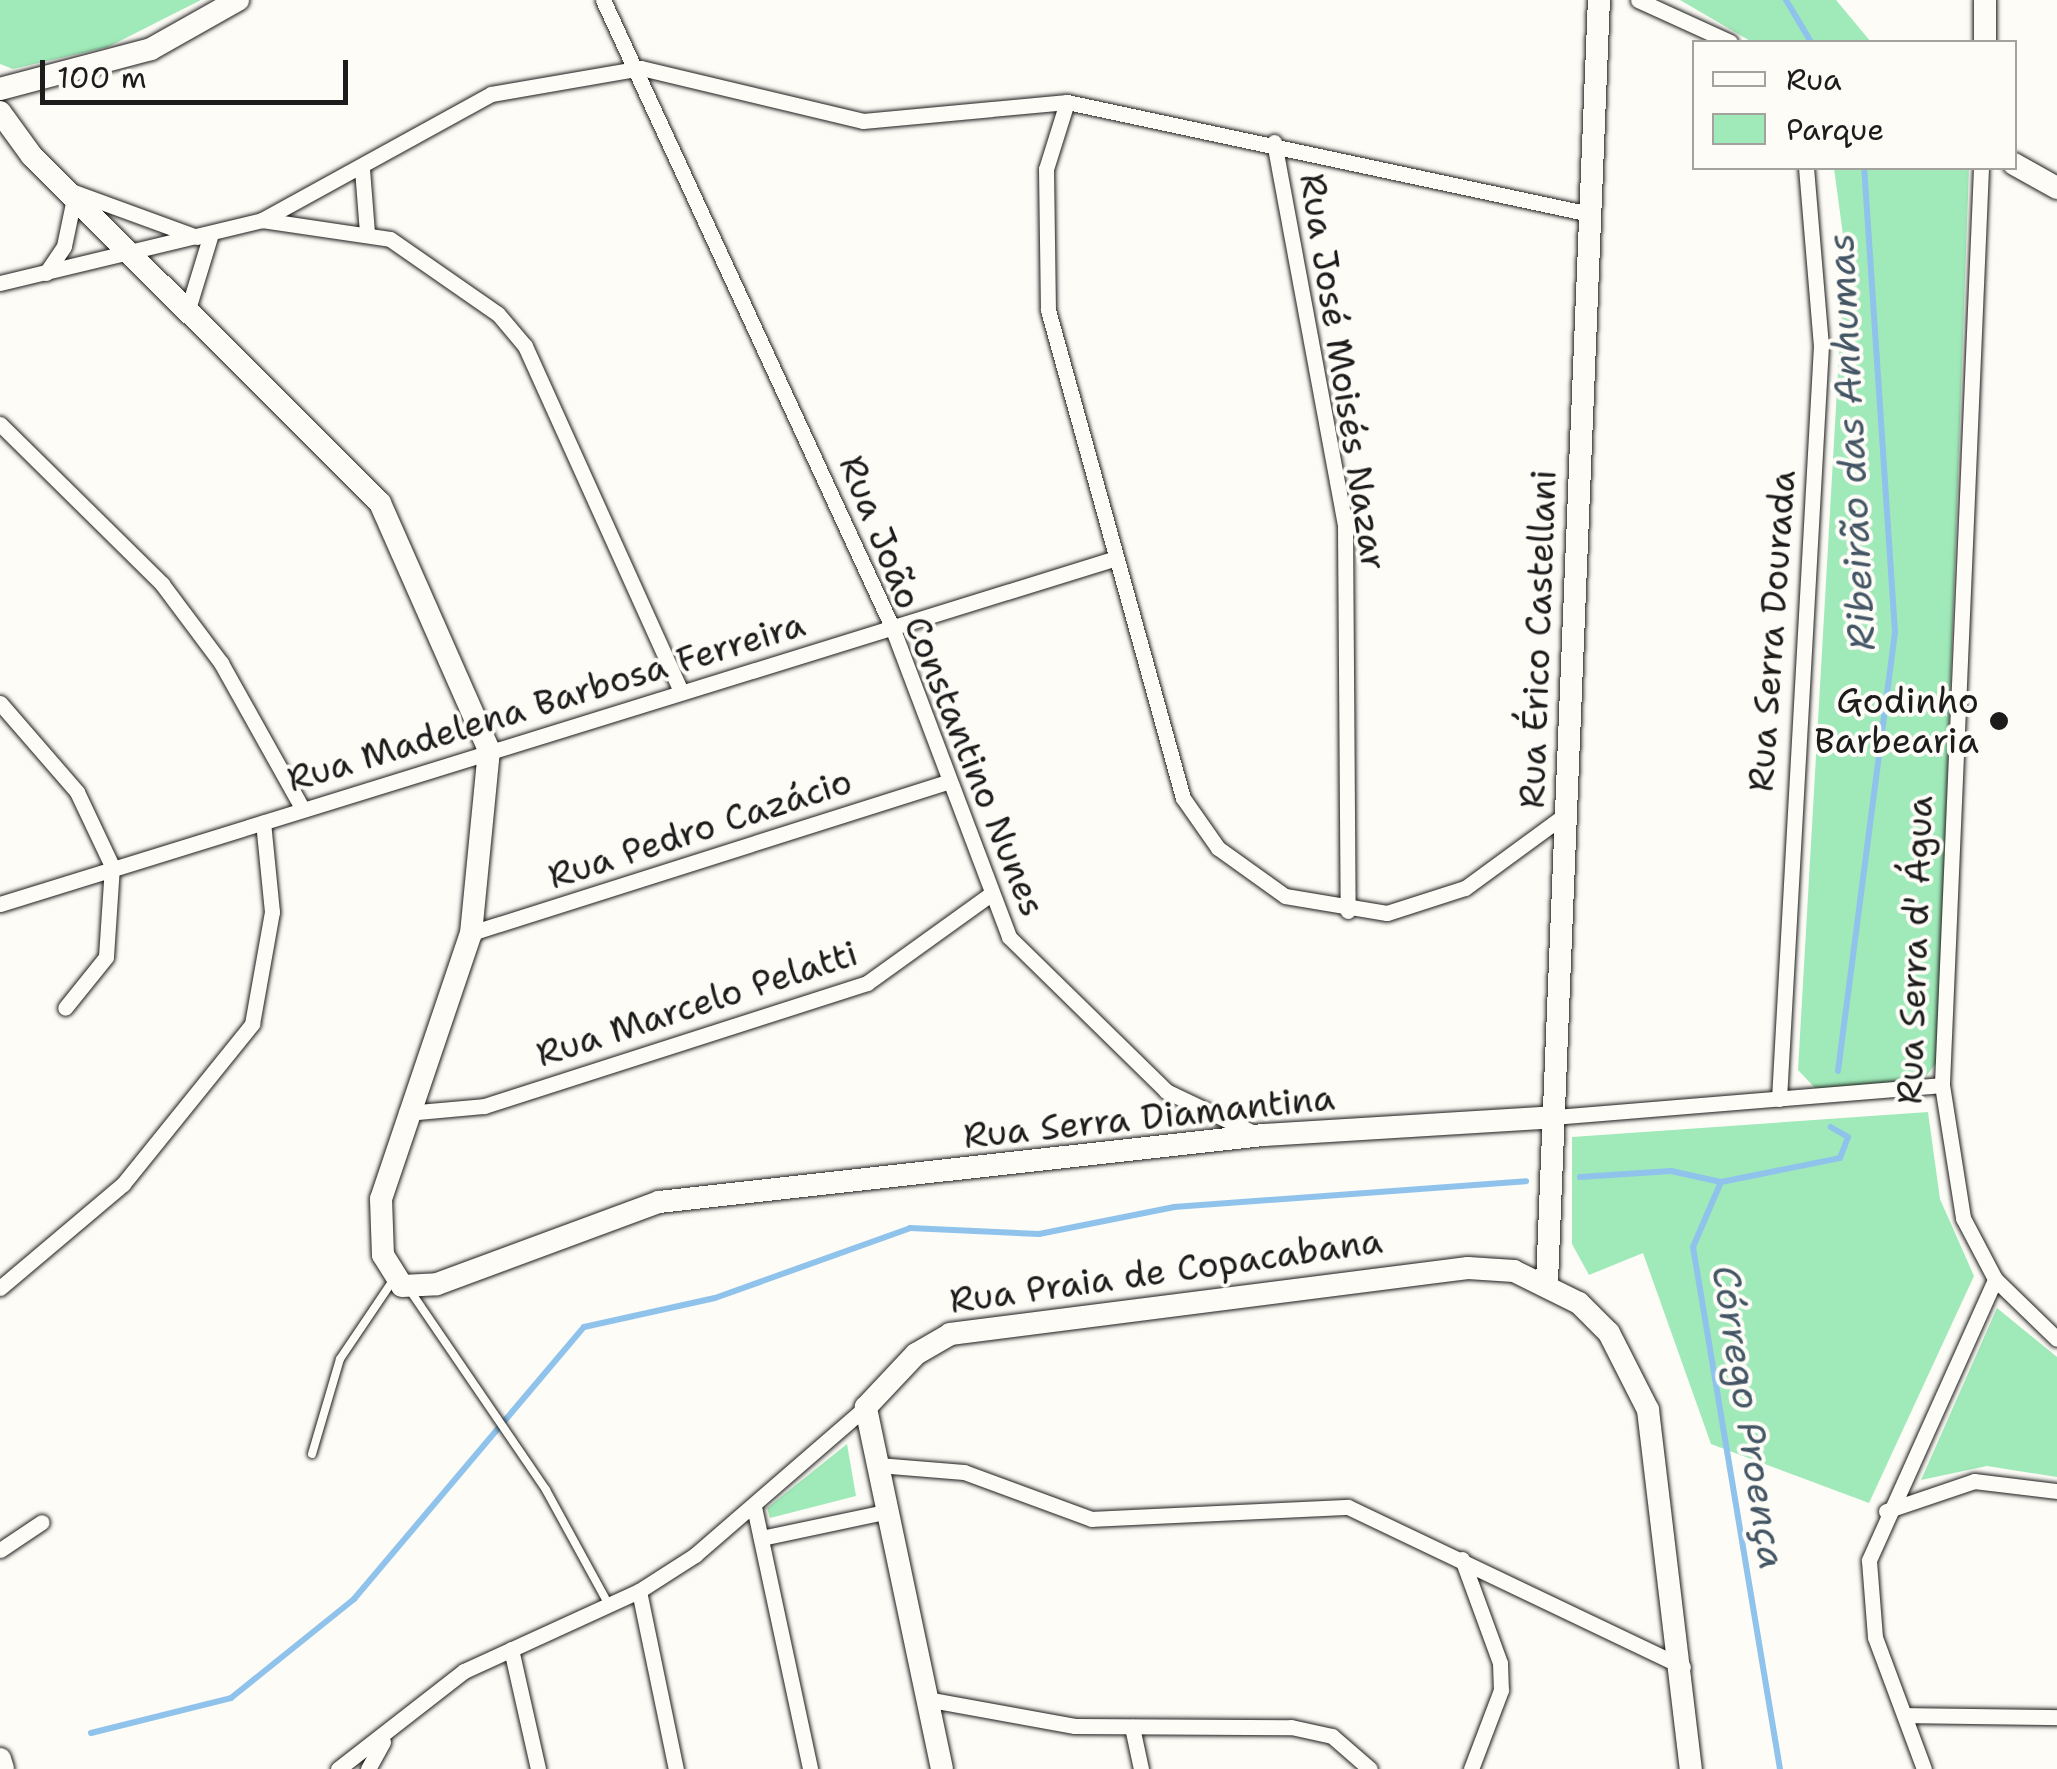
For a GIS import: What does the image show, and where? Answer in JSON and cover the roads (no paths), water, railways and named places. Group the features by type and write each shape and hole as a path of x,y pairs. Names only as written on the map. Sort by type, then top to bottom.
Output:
{"street":[{"path":"0,89 151,49 238,0"},
{"name":"Rua João Constantino Nunes","path":"603,0 642,68 892,627 988,896 1030,962 1112,1046 1213,1119 1263,1136"},
{"name":"Rua Érico Castellani","path":"1547,1282 1599,0"},
{"path":"1638,0 1726,40"},
{"path":"1985,0 1985,40"},
{"path":"0,282 262,220 362,169 491,94 642,68 864,120 1067,102 1274,142 1590,214"},
{"path":"1067,102 1046,169 1048,310 1110,560 1183,798 1249,875 1315,908 1348,911 1422,908 1465,888 1566,814"},
{"path":"0,112 69,193 380,503 490,750 471,933 403,1113 380,1199 397,1280"},
{"name":"Rua José Moisés Nazar","path":"1274,142 1346,526 1348,911"},
{"path":"2017,166 2057,188"},
{"path":"362,169 367,232"},
{"name":"Rua Serra Dourada","path":"1779,1099 1821,346 1806,170"},
{"name":"Rua Serra d' Água","path":"1981,170 1942,1085 1949,1170 1996,1279 2057,1338"},
{"path":"69,193 204,235"},
{"path":"46,273 64,246 69,193"},
{"path":"262,220 367,232 451,274 525,346 680,690"},
{"path":"188,309 204,235"},
{"path":"0,424 162,584 221,663 302,808"},
{"name":"Rua Madelena Barbosa Ferreira","path":"0,904 112,866 1110,560"},
{"path":"0,703 78,792 112,866 106,956 65,1008"},
{"name":"Rua Pedro Cazácio","path":"471,933 948,782"},
{"path":"0,1288 123,1184 252,1024 272,912 263,822"},
{"name":"Rua Marcelo Pelatti","path":"403,1113 484,1106 867,983 988,896"},
{"name":"Rua Serra Diamantina","path":"397,1280 659,1202 1263,1136 1942,1085"},
{"name":"Rua Praia de Copacabana","path":"338,1769 386,1738 464,1671 640,1591 754,1507 866,1407 930,1342 950,1334 1411,1271 1499,1270 1547,1282"},
{"path":"1924,1769 1869,1614 1869,1560 1886,1510 1996,1279"},
{"path":"1547,1282 1609,1332 1648,1410 1683,1668 1692,1769"},
{"path":"866,1407 884,1512 942,1769"},
{"path":"878,1465 964,1472 1092,1518 1348,1507 1683,1668"},
{"path":"1886,1510 1974,1481 2057,1492"},
{"path":"754,1507 810,1769"},
{"path":"761,1538 884,1512"},
{"path":"0,1550 42,1522"},
{"path":"1462,1559 1500,1663 1501,1690 1471,1769"},
{"path":"640,1591 676,1769"},
{"path":"511,1649 538,1769"},
{"path":"926,1699 1132,1728 1290,1727 1332,1736 1370,1769"},
{"path":"1905,1715 2057,1717"},
{"path":"1132,1728 1141,1769"},
{"path":"368,1769 386,1738"},
{"path":"0,1758 4,1769"}],"lane":[{"path":"312,1454 340,1359 397,1280 546,1490 609,1605"}],"waterway":[{"name":"Ribeirão das Anhumas","path":"1786,0 1810,40"},
{"name":"Ribeirão das Anhumas","path":"1838,1071 1895,632 1864,170"},
{"name":"Córrego Proença","path":"1780,1769 1693,1247 1721,1182 1840,1158 1848,1137 1831,1127"},
{"path":"1580,1177 1671,1171 1721,1182"},
{"path":"91,1733 231,1698 354,1599 584,1327 715,1298 910,1228 1039,1234 1174,1207 1526,1181"}],"place":[{"name":"Godinho Barbearia","path":"1999,721"}]}
